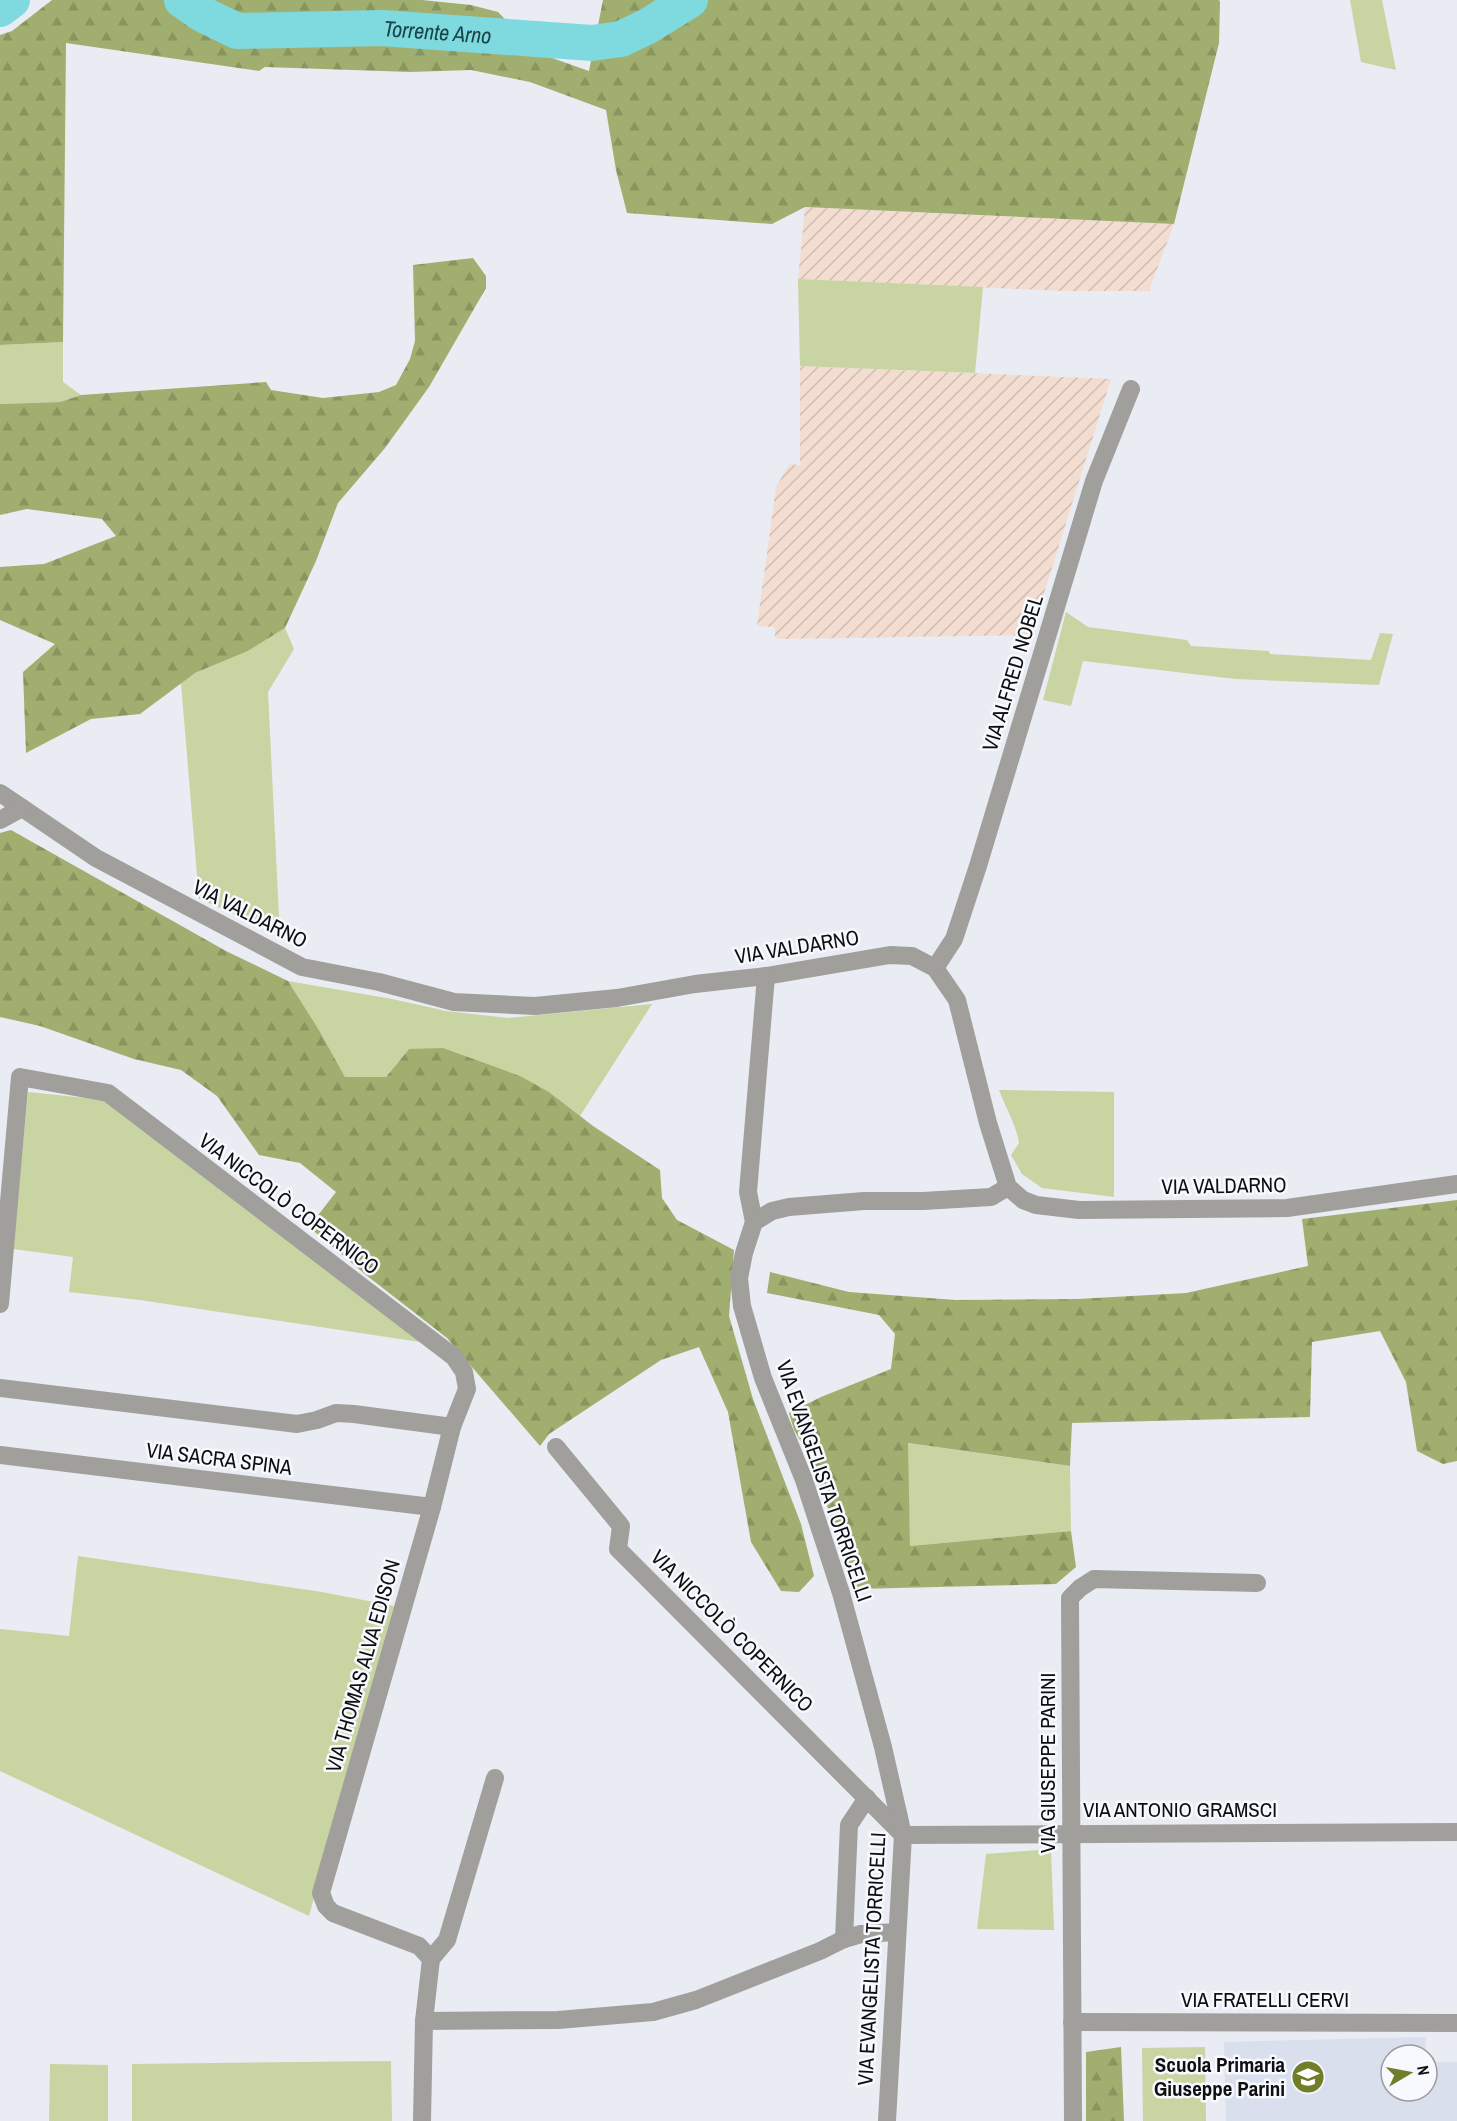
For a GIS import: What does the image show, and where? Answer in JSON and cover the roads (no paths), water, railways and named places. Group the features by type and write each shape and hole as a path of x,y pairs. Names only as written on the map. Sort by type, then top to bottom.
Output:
{"street":[{"name":"VIA ALFRED NOBEL","path":"935,968 954,939 1094,481 1131,389"},
{"name":"VIA VALDARNO","path":"0,794 117,870 302,968 379,982 454,1002 535,1005 617,998 890,955 912,956 935,968"},
{"path":"0,820 22,808"},
{"path":"766,976 748,1192 754,1222 772,1211 789,1207 864,1201 923,1202 991,1197 1008,1187 988,1124 957,1000 935,968"},
{"name":"VIA NICCOLÒ COPERNICO","path":"0,1304 20,1077 108,1093 454,1357 464,1372 467,1389 452,1427"},
{"name":"VIA VALDARNO","path":"1008,1187 1023,1200 1036,1205 1090,1210 1287,1208 1457,1184"},
{"name":"VIA EVANGELISTA TORRICELLI","path":"754,1222 739,1278 742,1306 763,1378 804,1480 841,1593 883,1748 903,1835 887,2121"},
{"path":"0,1388 297,1424 336,1413 345,1413 452,1427"},
{"name":"VIA THOMAS ALVA EDISON","path":"431,1959 419,1946 333,1913 326,1906 321,1893 432,1507 452,1427"},
{"name":"VIA NICCOLÒ COPERNICO","path":"556,1447 621,1526 618,1549 903,1835"},
{"name":"VIA SACRA SPINA","path":"0,1455 432,1507"},
{"name":"VIA GIUSEPPE PARINI","path":"1072,2121 1070,1598 1094,1579 1257,1583"},
{"path":"422,2121 424,2021 431,1959 447,1940 495,1778"},
{"path":"844,1939 849,1825 867,1798"},
{"name":"VIA ANTONIO GRAMSCI","path":"903,1835 1457,1832"},
{"path":"424,2021 558,2020 653,2012 696,2000 820,1951 844,1939 861,1934 897,1932"},
{"name":"VIA FRATELLI CERVI","path":"1072,2022 1457,2023"}],"waterway":[{"name":"Torrente Arno","path":"0,9 12,0"},
{"name":"Torrente Arno","path":"182,0 202,14 237,31 382,28 592,43 621,39 648,26 690,0"}],"place":[{"name":"Scuola Primaria Giuseppe Parini","path":"1308,2077"}]}
